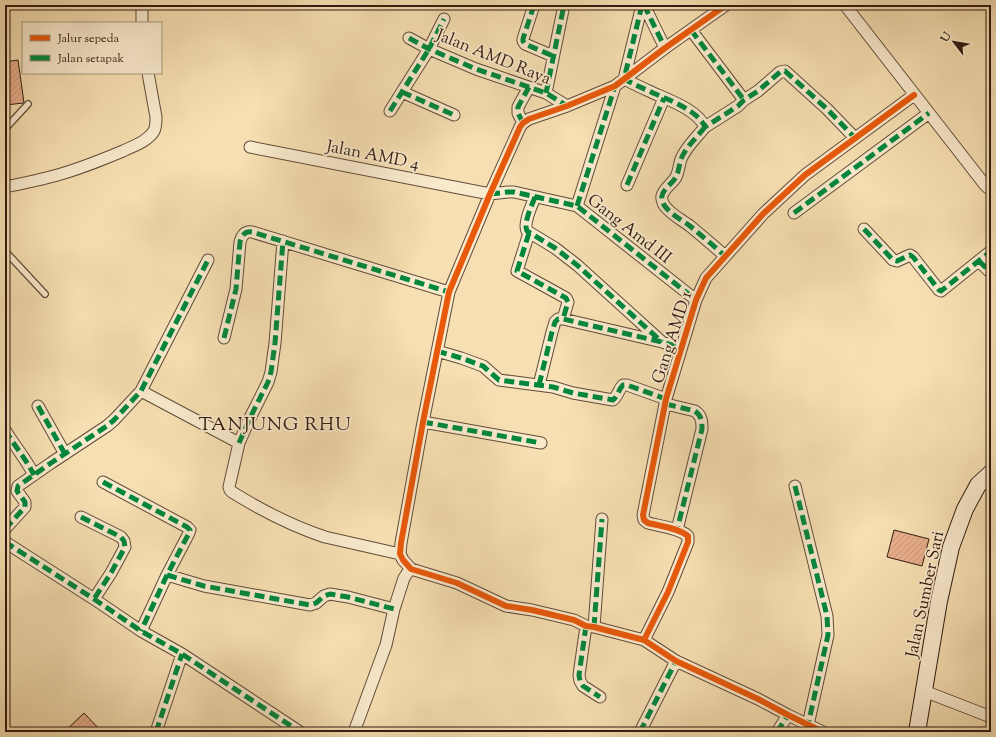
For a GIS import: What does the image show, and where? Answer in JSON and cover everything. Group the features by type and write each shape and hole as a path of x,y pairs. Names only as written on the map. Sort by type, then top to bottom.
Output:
{"street":[{"path":"142,5 142,22"},
{"path":"534,5 523,41 525,44 553,56"},
{"path":"546,93 564,5"},
{"path":"643,5 665,48"},
{"path":"624,79 643,5"},
{"path":"845,5 985,185 988,188 991,188"},
{"path":"718,7 691,30 614,86 567,106 529,119 523,123 517,133 449,292 423,422 400,554 411,569 457,583 506,606 532,610 574,620 590,627 644,640 676,661 758,699 823,732"},
{"path":"390,111 429,49 444,19"},
{"path":"691,30 744,100"},
{"name":"Jalan AMD Raya","path":"409,38 429,49 484,71 546,93 567,106"},
{"path":"725,256 670,211 662,200 664,191 676,178 679,165 686,150 705,127 738,106 780,72 785,71 827,109 855,138"},
{"path":"5,187 72,171 136,145 146,139 154,132 156,122 148,74"},
{"path":"624,79 691,112 703,123 705,127"},
{"path":"577,206 614,86"},
{"path":"523,123 518,113 518,107 529,87"},
{"path":"402,92 454,115"},
{"name":"Gang AMD 1","path":"677,530 648,523 644,520 643,514 666,402 696,300 706,278 763,214 805,175 914,95"},
{"path":"627,185 664,98"},
{"path":"794,213 929,113"},
{"name":"Jalan AMD 4","path":"250,147 490,194"},
{"name":"Gang Amd III","path":"490,194 508,192 577,206 696,300"},
{"path":"534,197 525,223 525,228 529,233 555,248 577,265 662,342"},
{"path":"864,229 893,260 897,261 910,255 913,257 941,291 991,251"},
{"path":"224,338 236,289 240,242 243,235 247,232 252,232 283,241 449,292"},
{"path":"529,233 517,271 566,298 568,302 563,319"},
{"path":"283,241 271,372 268,382 239,443 229,487 230,490 276,516 313,533 400,554"},
{"path":"5,529 26,507 25,502 17,491 18,486 107,426 141,391 208,260"},
{"path":"979,261 991,273"},
{"path":"539,385 555,322 558,319 662,342 681,348"},
{"name":"Gang AMD 1","path":"437,351 483,366 499,380 553,387 573,393 613,400 620,388 623,385 627,385 666,402"},
{"path":"141,391 239,443"},
{"path":"644,640 668,592 688,542 688,536 677,530 702,429 702,420 696,411 666,402"},
{"path":"38,406 65,454"},
{"path":"423,422 541,443"},
{"path":"5,430 34,475"},
{"name":"Jalan Sumber Sari","path":"917,732 939,601 951,547 965,509 978,485 991,473"},
{"path":"103,482 190,530 141,631"},
{"path":"795,486 827,616 828,635 808,724"},
{"path":"81,517 121,537 124,541 125,547 111,573 94,599"},
{"path":"600,697 583,686 579,675 590,627 602,519"},
{"path":"5,542 141,631 182,654 300,732"},
{"path":"354,732 386,645 394,609 404,578 411,569"},
{"path":"167,575 204,586 310,605 330,594 394,609"},
{"path":"156,732 182,654"},
{"path":"640,732 676,661"},
{"path":"924,691 991,717"},
{"path":"777,732 788,715"}],"lane":[{"path":"5,129 28,104"},
{"path":"5,251 45,294"}],"building":[{"path":"18,60 24,103 5,105 5,62"},
{"path":"894,530 929,539 922,566 887,557"},
{"path":"84,713 102,732 64,732"}],"marked path":[{"path":"534,5 523,41 525,44 553,56"},
{"path":"546,93 564,5"},
{"path":"642,5 624,79 680,105 695,115 705,127 738,106 780,72 785,71 827,109 855,138"},
{"path":"644,5 665,48"},
{"path":"390,111 429,49 444,19"},
{"path":"691,30 744,100"},
{"path":"409,38 429,49 476,69 546,93 567,106"},
{"path":"577,206 615,86"},
{"path":"523,123 518,113 518,107 529,87"},
{"path":"402,92 454,115"},
{"path":"627,185 664,98"},
{"path":"794,213 929,113"},
{"path":"705,127 683,155 676,177 664,191 662,200 669,211 690,226 725,256"},
{"path":"490,194 514,192 577,206 696,300"},
{"path":"535,197 526,223 527,231 555,248 577,265 662,342"},
{"path":"864,229 893,260 897,261 910,255 913,257 941,291 991,251"},
{"path":"224,338 236,289 240,242 243,235 247,232 252,232 449,292"},
{"path":"529,233 517,271 566,298 568,302 563,319"},
{"path":"239,443 268,382 271,372 275,343 283,241"},
{"path":"5,529 25,507 25,502 17,491 18,486 107,426 141,391 208,260"},
{"path":"979,261 991,273"},
{"path":"539,385 552,332 555,322 558,319 662,342 681,348"},
{"path":"437,351 483,366 499,380 553,387 573,393 613,400 623,385 627,385 666,399"},
{"path":"666,404 695,411 700,417 702,424 677,530"},
{"path":"38,406 65,454"},
{"path":"423,422 541,443"},
{"path":"5,430 34,475"},
{"path":"103,482 190,530 141,631"},
{"path":"795,486 827,616 828,635 808,725"},
{"path":"81,517 121,537 124,541 125,547 111,573 94,599"},
{"path":"594,627 602,519"},
{"path":"5,542 141,631 182,654 300,732"},
{"path":"167,575 204,586 310,605 330,594 394,609"},
{"path":"586,626 579,675 580,681 583,686 600,697"},
{"path":"156,732 182,654"},
{"path":"640,732 676,661"},
{"path":"777,732 788,715"}],"cycle path":[{"path":"726,5 665,48 615,86 567,106 529,119 520,127 449,292 423,422 400,554 411,569 457,583 506,606 532,610 574,620 586,626 644,640 676,661 758,699 823,732"},
{"path":"644,640 668,592 688,542 688,536 684,533 675,529 648,523 644,520 643,515 666,399 696,300 706,278 763,214 805,175 914,95"}],"district":[{"name":"TANJUNG RHU","path":"275,423"}]}
